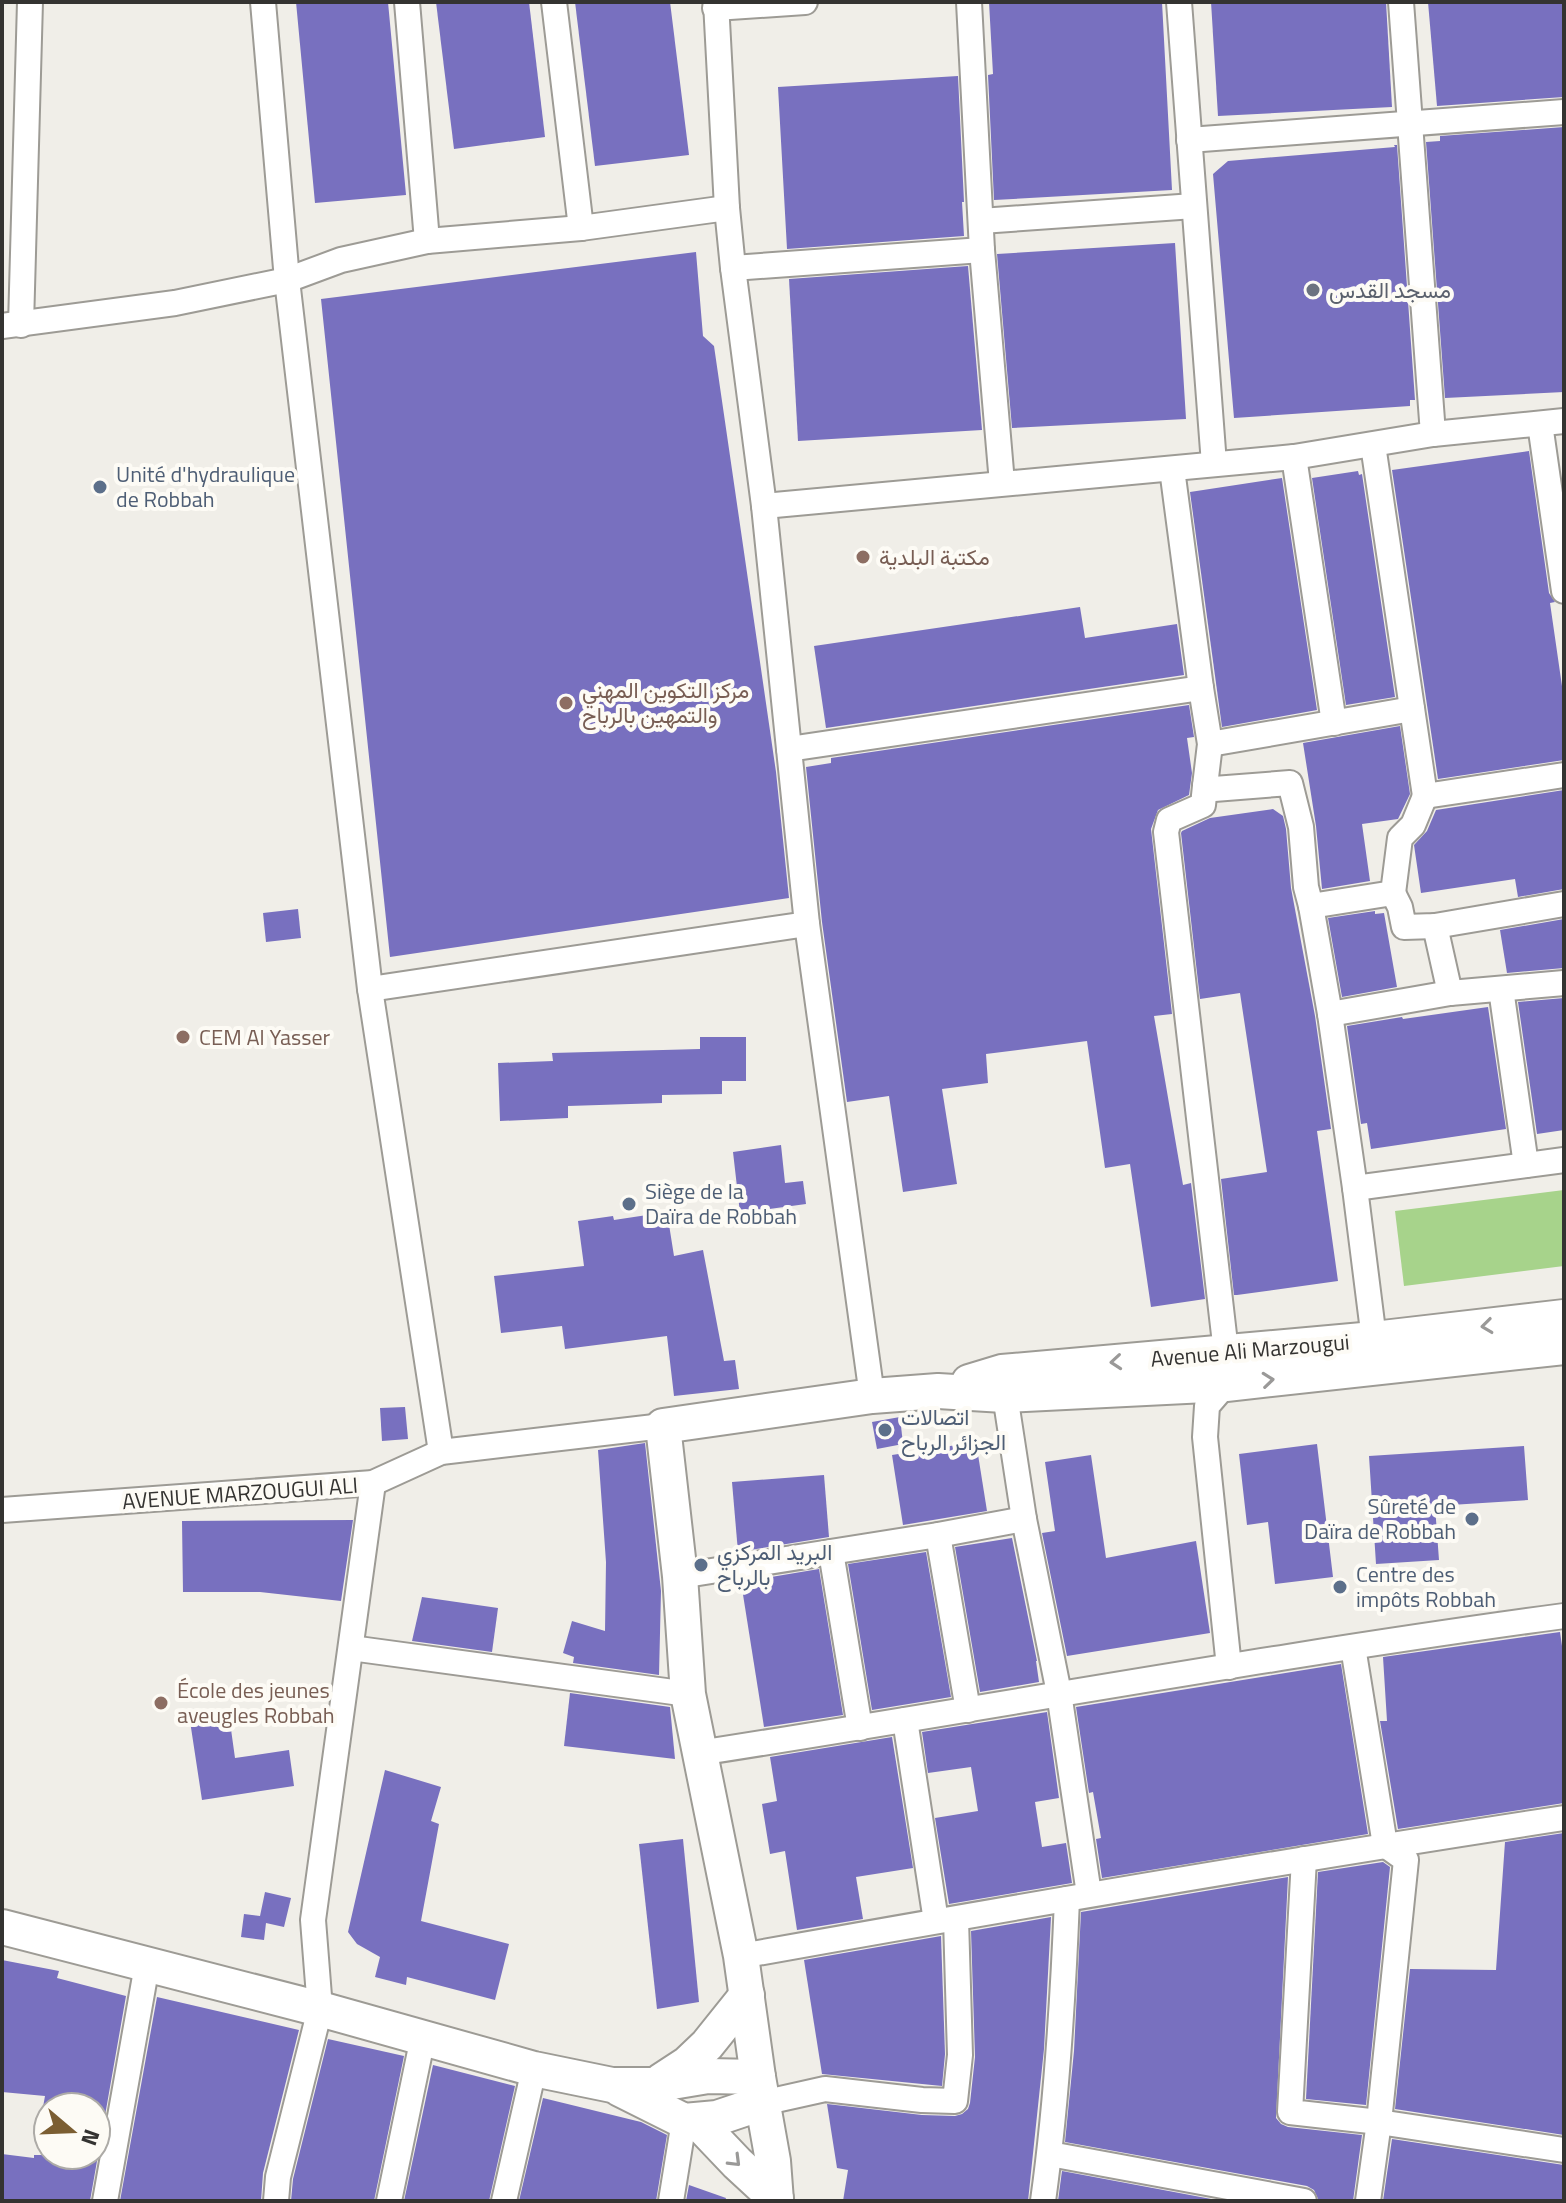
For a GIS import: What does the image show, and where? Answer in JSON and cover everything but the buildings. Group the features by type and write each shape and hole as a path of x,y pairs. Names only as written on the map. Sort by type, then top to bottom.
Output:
{"main road":[{"name":"Avenue Ali Marzougui","path":"1226,1368 1374,1339 1564,1317"},
{"name":"Avenue Ali Marzougui","path":"663,1426 872,1396 1003,1384 1564,1347"},
{"path":"663,1426 680,1576 688,1694 768,2092 776,2200"},
{"path":"2,1927 320,2009 534,2069 612,2085 654,2085 708,2076 768,2092"},
{"path":"654,2085 687,2064 707,2045 747,1995"},
{"path":"612,2085 690,2121 776,2200"},
{"path":"690,2121 730,2115 768,2092"}],"street":[{"path":"30,2 12,325 175,303 287,280 341,260 427,241 581,228 727,208"},
{"path":"263,2 287,280 370,989 441,1452"},
{"path":"407,2 427,241"},
{"path":"554,2 581,228"},
{"path":"805,2 715,5 733,268 764,506 807,924 872,1396"},
{"path":"969,2 982,250 1002,483"},
{"path":"1179,2 1214,464"},
{"path":"1401,2 1433,434"},
{"path":"1189,140 1564,112"},
{"path":"981,221 1194,206"},
{"path":"733,268 982,250"},
{"path":"764,506 1294,457 1433,434 1552,422 1564,591"},
{"path":"1373,445 1425,796 1413,825 1400,838 1393,893 1404,927 1435,926 1564,904"},
{"path":"1294,457 1334,723"},
{"path":"1172,469 1210,744 1203,805 1169,820 1166,832 1226,1368 1207,1406 1205,1437 1229,1667"},
{"path":"789,749 1201,688"},
{"path":"1210,744 1412,709"},
{"path":"1425,796 1564,775"},
{"path":"1205,786 1214,789 1290,783 1301,827 1306,887 1330,1014 1374,1339"},
{"path":"1311,906 1393,893"},
{"path":"370,989 807,924"},
{"path":"1435,926 1450,993"},
{"path":"1330,1014 1450,993 1564,983"},
{"path":"1501,989 1526,1165"},
{"path":"1355,1188 1564,1160"},
{"path":"1003,1384 1024,1519 1059,1693 1078,1896 1043,2201"},
{"name":"AVENUE MARZOUGUI ALI","path":"2,1510 373,1483 441,1452 663,1426"},
{"path":"276,2201 278,2177 320,2009 313,1920 373,1483"},
{"path":"680,1576 1024,1519"},
{"path":"938,1535 968,1710"},
{"path":"831,1552 860,1728"},
{"path":"699,1753 1059,1693 1564,1616"},
{"path":"1353,1647 1385,1845 1406,1860 1368,2201"},
{"path":"351,1648 688,1694"},
{"path":"768,2092 825,2089 955,2101 960,2055 946,1920 905,1720"},
{"path":"741,1956 1078,1896 1564,1818"},
{"path":"1304,1859 1290,2112 1564,2150"},
{"path":"105,2201 147,1965"},
{"path":"389,2201 423,2037"},
{"path":"504,2201 534,2069"},
{"path":"671,2201 690,2121"},
{"path":"1050,2154 1269,2198 1304,2201"}],"green space":[{"path":"1564,1190 1564,1266 1404,1286 1395,1211"}],"place":[{"name":"مسجد القدس","path":"1313,290"},
{"name":"Unité d'hydraulique de Robbah","path":"100,487"},
{"name":"مكتبة البلدية","path":"863,557"},
{"name":"مركز التكوين المهني والتمهين بالرباح","path":"566,703"},
{"name":"CEM Al Yasser","path":"183,1037"},
{"name":"Siège de la Daïra de Robbah","path":"629,1204"},
{"name":"اتصالات الجزائر الرباح","path":"885,1430"},
{"name":"Sûreté de Daïra de Robbah","path":"1472,1519"},
{"name":"البريد المركزي بالرباح","path":"701,1565"},
{"name":"Centre des impôts Robbah","path":"1340,1587"},
{"name":"École des jeunes aveugles Robbah","path":"161,1703"}]}
